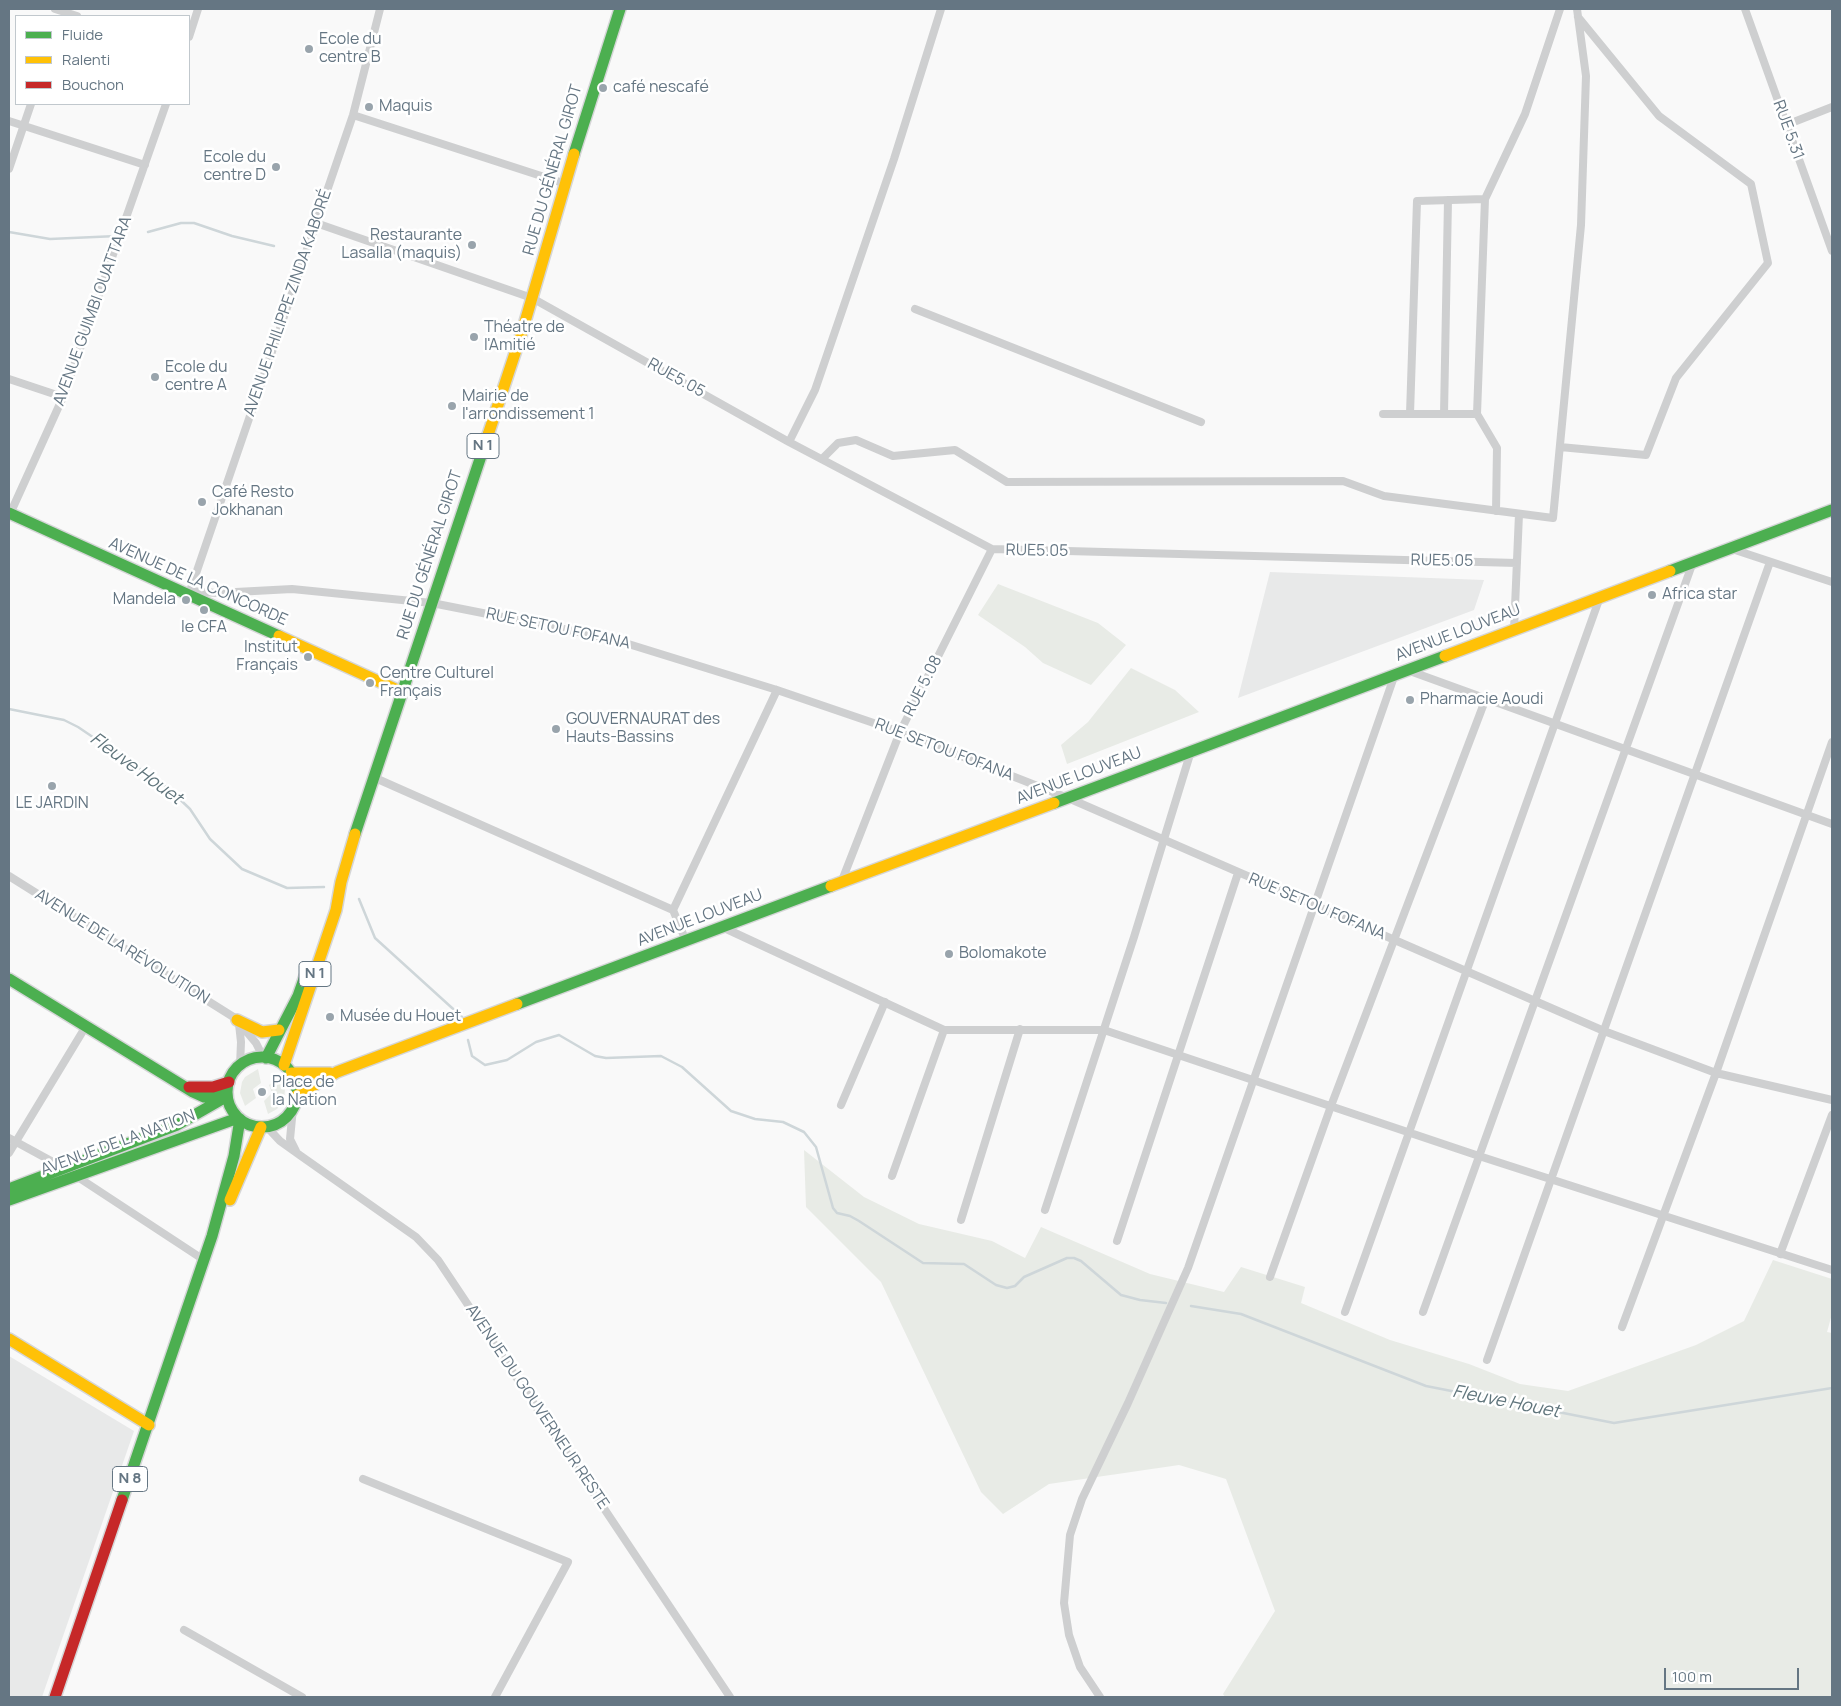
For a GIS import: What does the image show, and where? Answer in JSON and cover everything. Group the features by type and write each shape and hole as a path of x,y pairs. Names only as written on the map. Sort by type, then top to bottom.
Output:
{"main road":[{"name":"RUE DU GÉNÉRAL GIROT","path":"341,882 373,777 532,298 620,9"},
{"name":"AVENUE LOUVEAU","path":"296,1096 337,1072 1832,510"},
{"name":"AVENUE DE LA CONCORDE","path":"9,514 190,593 402,692"},
{"name":"N 1","path":"264,1057 298,996 328,910 341,882"},
{"name":"N 1","path":"288,1069 336,910 341,882"},
{"path":"9,979 188,1087 193,1092 204,1097 227,1095"},
{"path":"236,1019 262,1032 279,1030"},
{"path":"264,1057 288,1069 296,1084 293,1108 279,1123 264,1127 239,1122 230,1106 227,1095 229,1082 240,1066 250,1060 264,1057"},
{"name":"AVENUE LOUVEAU","path":"288,1069 317,1074 337,1072"},
{"path":"188,1087 206,1088 229,1082"},
{"name":"AVENUE DE LA NATION","path":"9,1190 177,1125 227,1095"},
{"name":"AVENUE DE LA NATION","path":"9,1200 239,1122"},
{"name":"N 8","path":"55,1697 204,1260 234,1156 239,1122"},
{"name":"N 8","path":"204,1260 216,1239 242,1170 264,1127"},
{"path":"9,1339 149,1425"}],"street":[{"path":"190,34 198,9"},
{"name":"AVENUE PHILIPPE ZINDA KABORÉ","path":"190,593 353,115 380,9"},
{"path":"789,442 815,390 894,159 941,9"},
{"path":"1496,511 1497,448 1477,414 1485,199 1525,114 1560,9"},
{"path":"822,459 838,443 856,440 893,456 955,450 1007,482 1343,481 1384,496 1553,518 1581,225 1586,76 1577,9"},
{"name":"RUE 5.31","path":"1745,9 1832,251"},
{"path":"59,11 73,15"},
{"path":"1560,447 1646,455 1676,378 1768,263 1751,184 1659,116 1578,18"},
{"path":"9,169 31,105"},
{"name":"AVENUE GUIMBI OUATTARA","path":"9,514 63,397 166,105"},
{"path":"1786,124 1832,107"},
{"path":"353,115 566,184"},
{"path":"9,121 145,165"},
{"path":"1410,414 1417,201 1485,199"},
{"path":"1444,414 1448,200"},
{"name":"RUE5.05","path":"316,224 532,298 789,442 992,549 1517,563"},
{"path":"915,309 1201,422"},
{"path":"9,379 63,397"},
{"path":"1383,414 1477,414"},
{"path":"1514,630 1519,514"},
{"path":"1729,548 1832,582"},
{"name":"RUE 5.08","path":"841,883 900,732 992,549"},
{"path":"1423,1312 1693,562"},
{"path":"1487,1360 1770,562"},
{"name":"RUE SETOU FOFANA","path":"190,593 292,589 432,603 609,638 777,690 900,732 1068,798 1604,1031 1716,1073 1832,1100"},
{"path":"1345,1312 1600,597"},
{"path":"1407,670 1832,824"},
{"path":"1100,1697 1080,1667 1069,1635 1064,1603 1070,1535 1082,1499 1128,1403 1188,1268 1395,674"},
{"path":"673,910 777,690"},
{"path":"1270,1277 1331,1106 1486,698"},
{"path":"1622,1327 1716,1073 1832,742"},
{"path":"1045,1210 1104,1030 1191,751"},
{"path":"373,777 673,910 686,941"},
{"path":"1118,1241 1238,873"},
{"name":"AVENUE DE LA RÉVOLUTION","path":"9,876 236,1019 256,1043 264,1057"},
{"path":"722,927 944,1030 1104,1030 1479,1156 1832,1270"},
{"path":"840,1105 884,1002"},
{"path":"236,1019 240,1026 240,1066"},
{"path":"9,1153 12,1140 86,1026"},
{"path":"961,1220 1020,1029"},
{"path":"892,1176 944,1030"},
{"name":"AVENUE DU GOUVERNEUR RESTE","path":"293,1108 290,1139 301,1156"},
{"path":"1780,1254 1832,1115"},
{"name":"AVENUE DU GOUVERNEUR RESTE","path":"264,1127 280,1141 416,1237 438,1260 730,1697"},
{"path":"12,1140 64,1168 204,1260"},
{"path":"363,1480 568,1562 495,1697"},
{"path":"184,1630 302,1697"}],"shaded area":[{"path":"1270,572 1484,580 1474,610 1238,698"},
{"path":"998,584 1098,623 1126,645 1091,685 1043,663 1025,647 978,615"},
{"path":"1131,668 1175,690 1199,712 1067,764 1061,745 1088,722"},
{"path":"258,1069 261,1083 253,1089 256,1098 245,1106 240,1093 242,1082 245,1077"},
{"path":"280,1077 285,1089 284,1100 277,1109 268,1114 264,1101 272,1093 269,1085"},
{"path":"804,1150 864,1197 919,1224 992,1241 1025,1258 1041,1227 1150,1274 1224,1292 1241,1267 1305,1287 1301,1303 1390,1340 1469,1364 1520,1384 1568,1391 1696,1345 1744,1321 1773,1260 1832,1279 1832,1314 1827,1332 1832,1333 1832,1697 1225,1697 1223,1694 1275,1611 1226,1479 1179,1465 1049,1484 1003,1514 981,1492 881,1282 806,1207"},
{"path":"9,1356 134,1431 42,1697 9,1697"}],"waterway":[{"path":"148,232 181,223 194,223 232,236 274,246"},
{"path":"9,232 50,239 117,236"},
{"name":"Fleuve Houet","path":"9,709 64,720 78,727 168,788 190,809 210,839 242,869 287,888 324,887"},
{"name":"Fleuve Houet","path":"359,899 375,938 462,1017"},
{"name":"Fleuve Houet","path":"468,1040 472,1056 485,1065 507,1060 536,1042 559,1035 595,1056 606,1058 661,1056 682,1067 731,1111 755,1119 783,1122 804,1132 816,1147 833,1208 837,1213 850,1216 859,1221 923,1263 964,1264 996,1285 1007,1288 1015,1286 1024,1277 1067,1258 1074,1258 1081,1261 1121,1295 1140,1300 1166,1303"},
{"name":"Fleuve Houet","path":"1191,1306 1241,1314 1426,1386 1614,1423 1832,1388"}],"traffic: fast":[{"path":"574,154 620,9"},
{"path":"355,834 488,435"},
{"path":"1670,571 1832,510"},
{"path":"9,513 279,636"},
{"path":"1054,803 1445,656"},
{"path":"517,1004 831,886"},
{"path":"266,1058 298,996 305,976"},
{"path":"9,979 193,1092 204,1097 227,1093"},
{"path":"262,1057 281,1063 291,1073 297,1092 291,1111 281,1121 262,1127 243,1121 233,1111 227,1092 233,1073 243,1063 262,1057"},
{"path":"9,1189 177,1125 224,1098"},
{"path":"9,1200 238,1118"},
{"path":"122,1500 212,1236 234,1156 240,1119"}],"traffic: slow":[{"path":"488,435 522,332 574,154"},
{"path":"1445,656 1670,571"},
{"path":"279,636 402,692"},
{"path":"831,886 1054,803"},
{"path":"284,1065 336,910 341,882 355,834"},
{"path":"296,1096 337,1072 517,1004"},
{"path":"237,1020 262,1032 279,1030"},
{"path":"291,1073 330,1073"},
{"path":"230,1200 261,1127"},
{"path":"9,1339 149,1425"}],"traffic: jam":[{"path":"189,1087 213,1087 229,1082"},
{"path":"55,1697 122,1500"}],"place":[{"name":"Ecole du centre B","path":"309,49"},
{"name":"café nescafé","path":"603,88"},
{"name":"Maquis","path":"369,107"},
{"name":"Ecole du centre D","path":"276,167"},
{"name":"Restaurante Lasalla (maquis)","path":"472,245"},
{"name":"Théatre de l'Amitié","path":"474,337"},
{"name":"Ecole du centre A","path":"155,377"},
{"name":"Mairie de l'arrondissement 1","path":"452,406"},
{"name":"Café Resto Jokhanan","path":"202,502"},
{"name":"Africa star","path":"1652,595"},
{"name":"Mandela","path":"186,600"},
{"name":"le CFA","path":"204,610"},
{"name":"Institut Français","path":"308,657"},
{"name":"Centre Culturel Français","path":"370,683"},
{"name":"Pharmacie Aoudi","path":"1410,700"},
{"name":"GOUVERNAURAT des Hauts-Bassins","path":"556,729"},
{"name":"LE JARDIN","path":"52,786"},
{"name":"Bolomakote","path":"949,954"},
{"name":"Musée du Houet","path":"330,1017"},
{"name":"Place de la Nation","path":"262,1092"}]}
